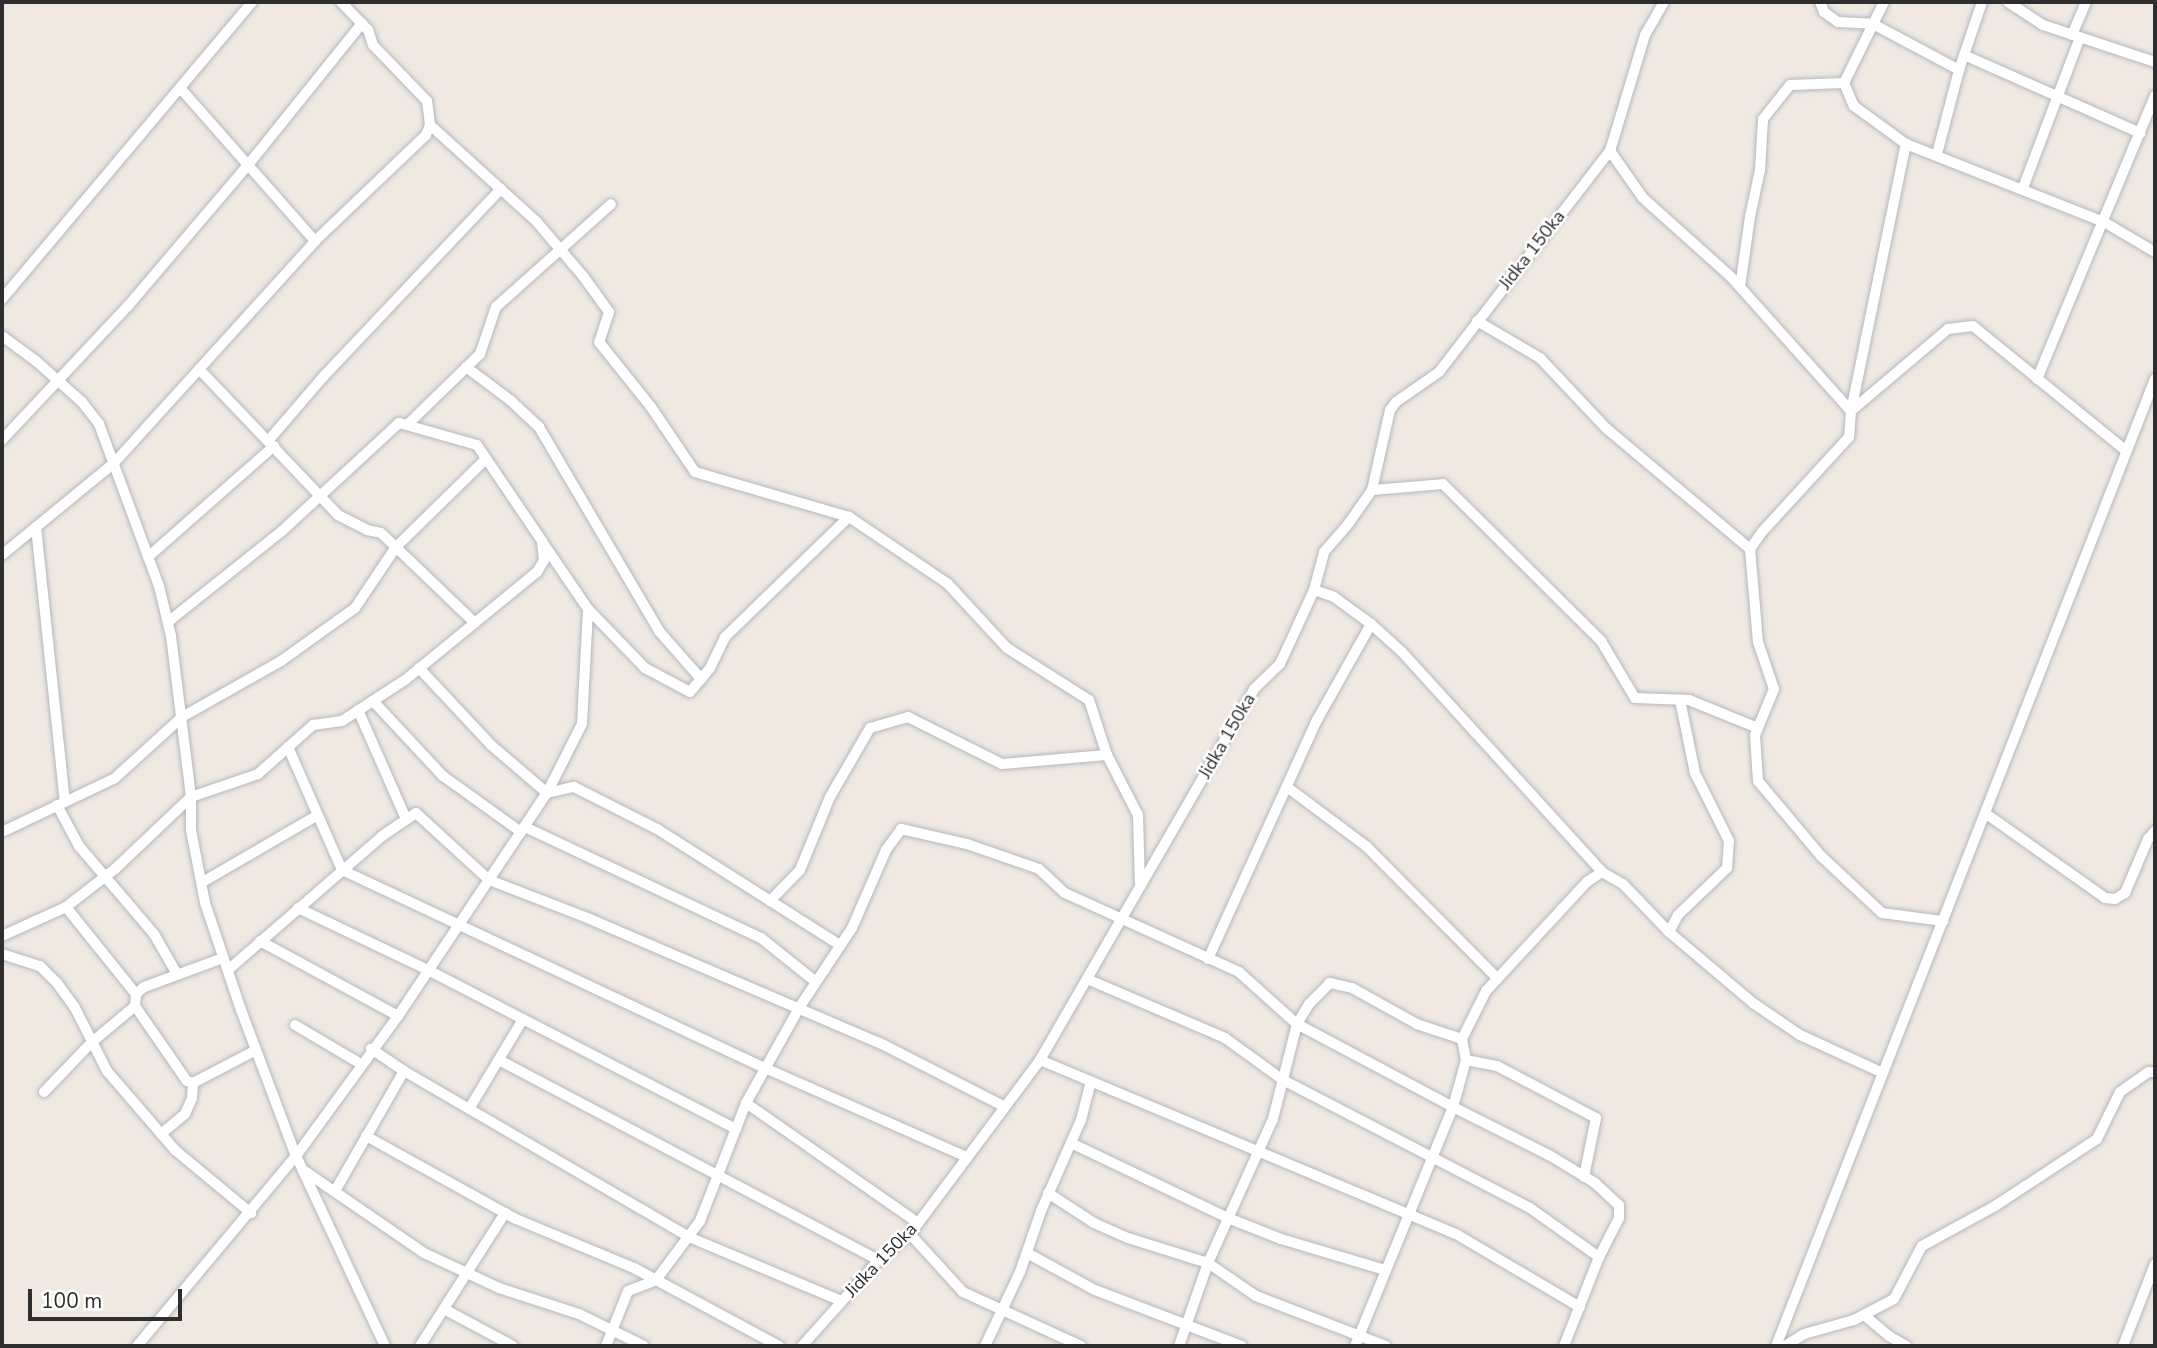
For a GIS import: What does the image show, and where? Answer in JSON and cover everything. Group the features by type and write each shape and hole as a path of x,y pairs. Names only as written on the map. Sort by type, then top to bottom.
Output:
{"street":[{"path":"2,299 252,2"},
{"path":"2,555 114,463 315,241 419,143 430,125 427,101 373,46 368,30 341,2"},
{"name":"Jidka 150ka","path":"802,1346 879,1260 910,1234 1040,1060 1254,689 1280,664 1314,590 1324,552 1372,490 1390,410 1396,402 1434,377 1610,151 1645,35 1664,2"},
{"path":"1820,2 1824,12 1838,22 1873,24 1959,70"},
{"path":"1843,83 1884,2"},
{"path":"1937,154 1959,70 1982,2"},
{"path":"2008,2 2043,25 2155,62"},
{"path":"2023,188 2057,97 2086,2"},
{"path":"2,440 60,382 248,165 362,23"},
{"path":"1964,55 2140,132"},
{"path":"1740,287 1749,217 1760,170 1763,119 1790,85 1843,83"},
{"path":"1843,83 1854,106 1906,144 2104,222 2155,253"},
{"path":"181,89 315,241"},
{"path":"2037,379 2155,96"},
{"path":"430,125 536,220 609,312 599,342 651,407 695,472 849,517 947,583 1007,648 1089,700 1107,755 1138,815 1140,888"},
{"path":"1906,144 1851,411 1849,437 1762,531 1751,549 1758,642 1774,689 1755,735 1758,781 1821,856 1882,913 1943,920"},
{"path":"1610,151 1643,198 1740,287 1851,411"},
{"path":"148,557 271,444 323,377 501,189"},
{"path":"407,425 480,354 496,307 562,251 611,204"},
{"path":"1477,321 1540,358 1607,429 1751,549"},
{"path":"1851,411 1948,329 1973,326 2125,450"},
{"path":"2,336 60,382 92,414 114,463 168,622 191,797 191,830 201,883 223,957 296,1156 385,1346"},
{"path":"466,367 510,400 539,428 659,631 701,679"},
{"path":"199,369 338,515 367,530 381,533 475,623"},
{"path":"1776,1346 2155,379"},
{"path":"168,622 282,531 399,423 477,445 588,609 645,668 690,692 710,668 725,637 849,517"},
{"path":"2,832 115,778 182,717 281,661 355,608 396,547 486,459"},
{"path":"1372,490 1443,484 1601,641 1635,698 1681,699 1758,728"},
{"path":"36,527 61,803 79,846 154,934 177,974"},
{"path":"2,936 66,907 104,877 191,797 258,774 313,725 342,720 419,668 537,572 544,560 542,541"},
{"path":"1314,590 1335,597 1371,624 1459,713 1496,758 1602,872 1623,884 1669,932 1753,1003 1800,1035 1883,1073"},
{"path":"137,1346 296,1156 398,1016 547,793 582,724 588,609"},
{"path":"1208,959 1317,720 1371,624"},
{"path":"419,668 491,745 547,793"},
{"path":"1669,932 1678,915 1727,868 1729,841 1695,773 1681,699"},
{"path":"373,701 443,776 523,830 761,938 816,982"},
{"path":"358,710 407,819"},
{"path":"770,901 800,870 830,797 870,728 908,717 1002,764 1107,755"},
{"path":"288,747 342,870 765,1068 967,1157"},
{"path":"547,793 574,787 657,828 840,945"},
{"path":"1287,787 1366,846 1498,979"},
{"path":"228,970 342,870 416,813 489,880 880,1043 1005,1107"},
{"path":"1985,813 2105,898 2115,899 2125,893 2148,839 2155,831"},
{"path":"201,883 318,815"},
{"path":"606,1346 628,1291 656,1280 700,1221 746,1103 799,1008 852,928 886,850 901,829 967,844 1039,869 1065,893 1121,921 1239,972 1297,1024 1549,1155 1584,1177 1619,1205 1619,1218 1599,1257 1564,1346"},
{"path":"1356,1342 1453,1107 1466,1060 1462,1039 1486,991 1587,882 1602,872"},
{"path":"66,907 135,1000 187,1081 193,1083 256,1050"},
{"path":"298,908 428,970 736,1129"},
{"path":"260,942 398,1016"},
{"path":"2,954 40,966 74,1006 107,1071 175,1150 251,1213"},
{"path":"44,1092 135,1000 144,987 223,957"},
{"path":"1087,979 1225,1038 1283,1080 1431,1157 1473,1175 1530,1208 1599,1257"},
{"path":"1179,1346 1208,1263 1273,1119 1297,1024 1309,1004 1330,983 1352,988 1418,1024 1462,1039"},
{"path":"469,1109 523,1019"},
{"path":"295,1025 361,1064"},
{"path":"372,1049 404,1071 689,1237 841,1301"},
{"path":"499,1060 719,1173 879,1260"},
{"path":"1040,1060 1407,1216 1456,1234 1580,1307"},
{"path":"1466,1060 1497,1066 1596,1118 1584,1177"},
{"path":"335,1191 404,1071"},
{"path":"1785,1346 1804,1334 1864,1315 1894,1299 1922,1246 1995,1206 2097,1139 2120,1092 2149,1072 2155,1072"},
{"path":"985,1346 1027,1253 1048,1193 1081,1120 1091,1082"},
{"path":"161,1134 185,1114 192,1098 193,1083"},
{"path":"746,1103 918,1223"},
{"path":"366,1136 505,1213 656,1280 779,1346"},
{"path":"1071,1143 1228,1218 1281,1238 1385,1270"},
{"path":"303,1170 424,1253 499,1288 579,1314 644,1346"},
{"path":"1048,1193 1094,1223 1128,1238 1208,1263 1256,1296 1356,1342 1386,1346"},
{"path":"420,1346 505,1213"},
{"path":"910,1234 963,1292 1081,1346"},
{"path":"1027,1253 1095,1290 1242,1346"},
{"path":"2123,1346 2155,1264"},
{"path":"444,1309 513,1346"},
{"path":"1864,1315 1906,1346"}]}
